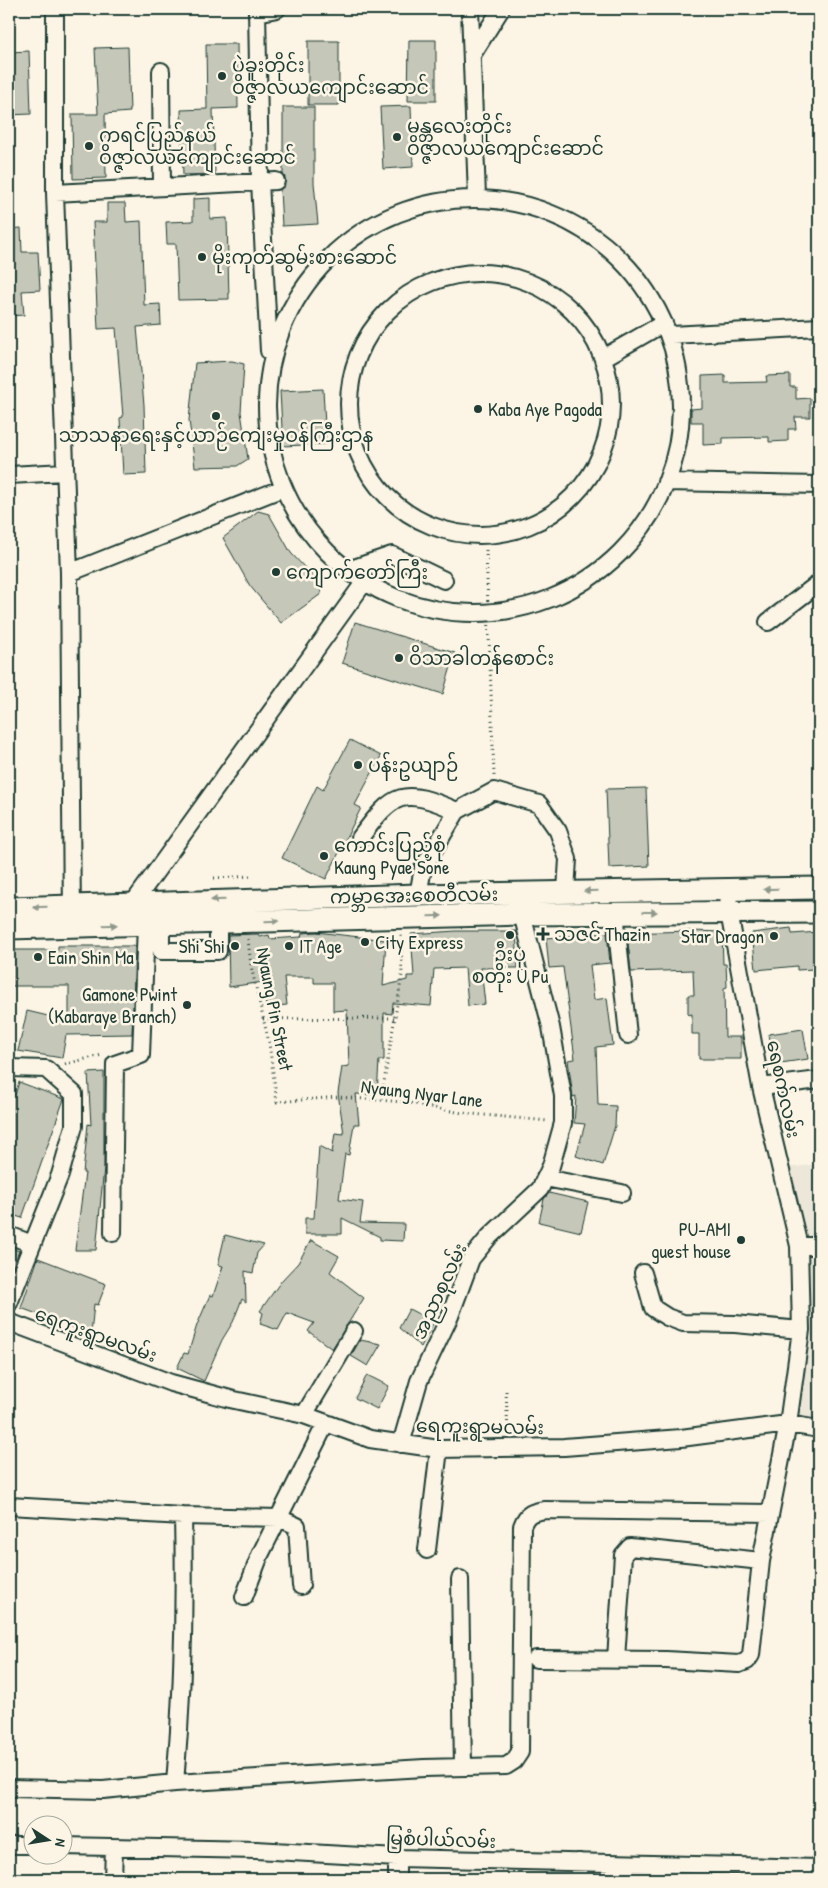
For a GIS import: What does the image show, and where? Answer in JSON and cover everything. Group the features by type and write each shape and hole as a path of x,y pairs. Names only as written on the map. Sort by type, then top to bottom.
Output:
{"main road":[{"name":"ကမ္ဘာအေးစေတီလမ်း","path":"9,928 72,917 134,902 566,891 819,888"},
{"name":"ကမ္ဘာအေးစေတီလမ်း","path":"9,908 72,917 153,924 615,912 819,912"}],"street":[{"path":"55,9 55,193 70,574 72,917"},
{"path":"266,399 279,336 309,279 356,235 413,206 477,197 539,207 595,235 640,280 667,329 682,398 675,462 649,520 606,568 552,600 490,615 424,610 363,584 316,542 283,488 270,444 266,399 270,336 268,182 257,11 277,9"},
{"path":"470,9 477,197"},
{"path":"472,55 500,9"},
{"path":"161,71 162,187"},
{"path":"55,193 268,182"},
{"path":"469,272 502,274 534,283 562,301 585,324 603,358 610,385 610,418 603,450 587,480 566,504 538,522 507,533 474,536 442,530 412,517 381,490 366,470 353,439 348,407 352,374 364,343 383,315 401,299 437,279 469,272"},
{"path":"603,358 667,329 819,327"},
{"path":"9,475 65,472"},
{"path":"666,482 819,485"},
{"path":"70,574 283,488"},
{"path":"348,570 392,555 444,580"},
{"path":"768,622 819,583"},
{"path":"134,902 363,584"},
{"path":"418,895 423,868 456,810 494,791 539,804 558,831 568,860 566,891"},
{"path":"360,838 381,810 400,796 429,798 456,810"},
{"name":"ရေစက်လမ်း","path":"616,1659 740,1664 747,1661 751,1655 761,1561 788,1424 801,1330 799,1246 761,1087 729,912 728,889"},
{"path":"113,1234 115,1064 141,1055 153,924 162,902"},
{"path":"615,912 628,1035"},
{"name":"အညာစုလမ်း","path":"401,1444 419,1381 450,1316 471,1259 489,1237 540,1189 551,1166 562,1123 563,1096 551,1028 522,914"},
{"path":"153,924 161,950 218,951 218,922"},
{"path":"9,1068 46,1069 74,1094 74,1126 60,1175 9,1303"},
{"path":"761,1087 819,1080"},
{"path":"545,1178 622,1193"},
{"path":"9,1235 32,1244"},
{"path":"799,1246 819,1246"},
{"path":"643,1273 653,1308 667,1317 683,1323 735,1324 801,1330"},
{"name":"ရေကူးရွာမလမ်း","path":"9,1322 171,1383 230,1399 304,1415 370,1439 438,1449 508,1448 682,1438 788,1424 819,1429"},
{"path":"304,1415 354,1330"},
{"path":"244,1597 260,1555 326,1423"},
{"path":"427,1550 438,1449"},
{"path":"9,1506 183,1516 279,1518 297,1526 301,1586"},
{"path":"9,1788 103,1790 176,1783 506,1766 514,1761 520,1752 522,1526 531,1512 545,1510 770,1513"},
{"path":"176,1783 181,1718 185,1596 183,1516"},
{"path":"536,1659 616,1659 623,1555 630,1547 761,1561"},
{"path":"460,1579 463,1767"},
{"path":"9,1845 22,1845"},
{"name":"မြစံပါယ်လမ်း","path":"72,1846 256,1850 397,1858 579,1862 755,1873 819,1868"},
{"path":"113,1879 114,1848"},
{"path":"397,1858 397,1879"},
{"path":"579,1862 579,1879"}],"path":[{"path":"486,550 490,615 494,791"},
{"path":"214,878 252,876"},
{"path":"381,1100 402,975 400,918"},
{"name":"Nyaung Pin Street","path":"245,921 251,966 269,1043 277,1102"},
{"path":"263,1019 396,1018"},
{"path":"46,1069 107,1053"},
{"name":"Nyaung Nyar Lane","path":"277,1102 338,1097 381,1100 404,1102 462,1113 562,1123"},
{"path":"506,1391 508,1448"}],"shaded area":[{"path":"819,1164 819,1430 788,1424 799,1246 787,1168"}],"building":[{"path":"409,40 436,40 436,101 408,101"},
{"path":"308,41 339,41 339,105 308,105"},
{"path":"206,44 237,44 238,108 213,109 215,174 183,175 181,110 207,109"},
{"path":"128,47 130,112 105,114 106,178 73,179 72,114 98,114 95,48"},
{"path":"29,51 31,114 9,115 9,52"},
{"name":"မန္တလေးတိုင်း ဝိဇ္ဇာလယကျောင်းဆောင်","path":"411,106 413,167 383,169 380,107"},
{"path":"283,107 314,107 314,183 318,224 282,226 280,190 286,181 283,174"},
{"name":"မိုးကုတ်ဆွမ်းစားဆောင်","path":"210,198 210,219 227,218 229,299 178,300 176,244 167,244 166,222 193,221 193,199"},
{"path":"107,203 125,203 126,222 141,221 144,305 160,304 161,325 137,327 144,405 146,474 123,475 120,418 123,417 116,328 98,329 93,222 107,222"},
{"path":"21,228 22,252 38,252 40,290 22,291 24,315 9,316 9,229"},
{"name":"သာသနာရေးနှင့်ယာဉ်ကျေးမှုဝန်ကြီးဌာန","path":"232,361 244,364 241,412 248,459 237,466 195,467 189,420 195,363"},
{"path":"725,375 725,383 767,382 766,376 790,375 790,387 796,387 796,399 810,398 810,417 795,417 796,429 788,429 788,441 769,442 769,437 723,438 723,444 703,445 703,422 691,422 691,409 702,408 702,376"},
{"path":"323,389 326,444 283,446 280,391"},
{"name":"ကျောက်တော်ကြီး","path":"258,511 269,514 291,553 320,584 321,594 281,623 250,586 223,538"},
{"name":"ဝိသာခါတန်စောင်း","path":"355,622 455,653 443,694 342,663"},
{"path":"350,740 381,756 355,805 361,808 326,879 282,858 317,786 323,790"},
{"path":"646,788 649,866 609,868 606,789"},
{"path":"791,928 792,934 819,932 819,963 816,963 814,969 797,970 797,966 756,970 752,933"},
{"path":"456,931 516,931 518,968 481,968 485,1004 468,1006 465,968 434,969 431,1006 393,1003 392,1014 384,1013 384,1060 379,1060 377,1095 356,1094 359,1124 354,1124 349,1155 345,1154 339,1199 363,1202 360,1223 404,1224 403,1241 380,1240 380,1237 342,1218 342,1234 305,1234 305,1218 314,1218 319,1146 332,1153 335,1133 344,1134 338,1093 342,1067 349,1066 347,1010 333,1011 333,983 314,983 314,977 284,977 287,1005 266,1007 263,982 229,987 228,935 258,934 260,937 269,935 270,939 301,937 302,933 316,932 386,940 383,986 407,980 407,976 414,976 411,934"},
{"path":"722,932 723,964 726,964 727,987 724,988 725,1037 741,1037 741,1059 699,1059 699,1034 692,1034 692,1014 688,1015 688,995 694,995 693,970 631,972 627,933"},
{"path":"607,933 610,963 590,965 594,1000 607,998 613,1045 596,1047 598,1105 616,1106 615,1126 603,1165 576,1156 585,1124 574,1123 576,1096 573,1097 568,1060 575,1059 563,967 549,968 546,938"},
{"path":"58,946 135,946 132,1034 66,1035 62,1058 18,1051 27,1011 69,1021 69,986 9,986 9,950 58,950"},
{"path":"803,1029 808,1059 774,1064 769,1034"},
{"path":"104,1072 104,1167 96,1250 75,1250 85,1173 83,1173 88,1124 91,1125 88,1073"},
{"path":"19,1082 64,1099 22,1218 9,1214 9,1104 12,1094 15,1095"},
{"path":"549,1193 588,1202 581,1232 539,1222 544,1199"},
{"path":"225,1235 264,1245 257,1253 253,1273 245,1271 246,1302 242,1299 233,1322 222,1340 204,1381 177,1368 184,1353 188,1354 197,1325 210,1295 213,1296 223,1266 218,1265"},
{"path":"311,1240 339,1256 330,1272 364,1298 332,1349 308,1331 314,1323 287,1313 278,1330 260,1324 263,1313 260,1311 282,1280 298,1263"},
{"path":"9,1247 19,1251 11,1272 9,1271"},
{"path":"38,1258 106,1284 98,1305 94,1304 91,1334 21,1308"},
{"path":"409,1309 434,1322 421,1347 399,1328"},
{"path":"360,1340 381,1344 368,1366 351,1356"},
{"path":"367,1375 389,1386 377,1409 355,1398"}],"place":[{"name":"ပဲခူးတိုင်း ဝိဇ္ဇာလယကျောင်းဆောင်","path":"222,76"},
{"name":"မန္တလေးတိုင်း ဝိဇ္ဇာလယကျောင်းဆောင်","path":"397,137"},
{"name":"ကရင်ပြည်နယ် ဝိဇ္ဇာလယကျောင်းဆောင်","path":"89,146"},
{"name":"မိုးကုတ်ဆွမ်းစားဆောင်","path":"202,257"},
{"name":"Kaba Aye Pagoda","path":"478,409"},
{"name":"သာသနာရေးနှင့်ယာဉ်ကျေးမှုဝန်ကြီးဌာန","path":"216,416"},
{"name":"ကျောက်တော်ကြီး","path":"276,572"},
{"name":"ဝိသာခါတန်စောင်း","path":"399,658"},
{"name":"ပန်းဥယျာဉ်","path":"358,765"},
{"name":"ကောင်းပြည့်စုံ Kaung Pyae Sone","path":"324,856"},
{"name":"သဇင် Thazin","path":"543,934"},
{"name":"ဦးပု စတိုး U Pu","path":"510,935"},
{"name":"Star Dragon","path":"774,936"},
{"name":"City Express","path":"365,942"},
{"name":"Shi Shi","path":"235,946"},
{"name":"IT Age","path":"289,946"},
{"name":"Eain Shin Ma","path":"38,957"},
{"name":"Gamone Pwint (Kabaraye Branch)","path":"187,1005"},
{"name":"PU-AMI guest house","path":"741,1240"}]}
